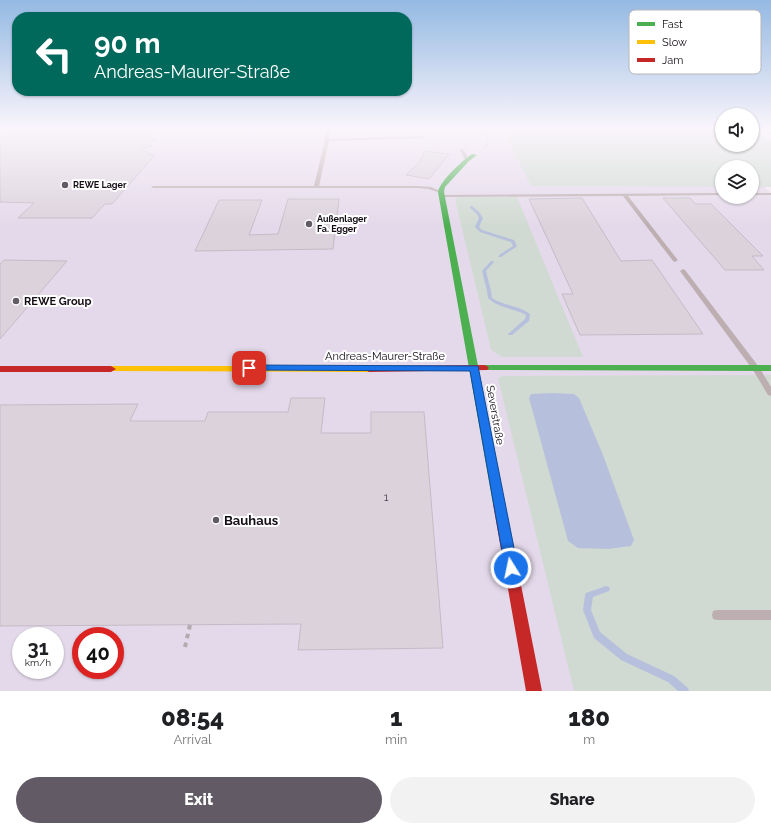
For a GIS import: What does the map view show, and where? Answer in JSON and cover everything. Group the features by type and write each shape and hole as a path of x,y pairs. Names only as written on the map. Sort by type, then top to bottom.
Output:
{"street":[{"path":"441,194 442,187 467,161"},
{"name":"Severstraße","path":"441,194 534,691"},
{"name":"Andreas-Maurer-Straße","path":"0,369 771,368"}],"lane":[{"path":"316,187 322,161"},
{"path":"153,187 418,187 429,188 441,194 715,194"},
{"path":"759,194 771,194"},
{"path":"625,195 675,260"},
{"path":"683,270 756,369 771,393"},
{"path":"717,614 771,614"}],"path":[{"path":"185,647 190,625"}],"shaded area":[{"path":"0,161 519,161 532,186 715,187 715,204 759,204 759,187 765,187 771,193 771,691 0,691"},
{"path":"519,161 715,161 715,187 531,186"},
{"path":"759,161 771,161 771,187 759,187"},
{"path":"460,197 517,197 583,357 502,357 491,350 455,199"},
{"path":"771,375 771,691 574,691 498,378 503,376"}],"water":[{"path":"531,394 574,394 579,398 603,455 634,540 631,546 608,549 578,548 568,541 529,398"}],"building":[{"path":"0,161 149,161 112,204 105,204 92,218 18,218 34,203 0,202"},
{"path":"420,161 443,161 429,179 406,175"},
{"path":"582,198 621,261 652,260 703,334 580,335 562,294 573,294 529,199"},
{"path":"663,198 690,198 695,204 711,204 763,256 752,256 764,270 725,270"},
{"path":"288,199 339,199 333,249 195,251 219,200 262,200 249,235 278,234"},
{"name":"REWE Group","path":"4,260 67,261 0,339 0,264"},
{"name":"Bauhaus","path":"291,398 325,398 321,433 371,433 371,412 424,412 443,648 298,650 301,624 0,626 0,405 138,404 130,421 205,421 208,412 288,412"}],"waterway":[{"path":"471,207 481,218 477,227 481,231 513,241 515,246 500,256"},
{"path":"492,262 484,271 490,298 499,304 523,311 528,314 527,320 510,334"},
{"path":"606,589 589,595 587,610 597,635 624,657 671,679 685,691"}],"traffic: fast":[{"path":"466,161 442,187 441,192 499,504"},
{"path":"484,368 771,368"}],"traffic: slow":[{"path":"111,369 369,369"}],"traffic: jam":[{"path":"369,369 484,368"},
{"path":"0,369 111,369"},
{"path":"499,504 534,691"}],"place":[{"name":"REWE Lager","path":"65,185"},
{"name":"Außenlager Fa. Egger","path":"309,224"},
{"name":"REWE Group","path":"16,301"},
{"name":"Bauhaus","path":"216,520"}],"route":[{"path":"249,368 474,368 511,568"}]}
